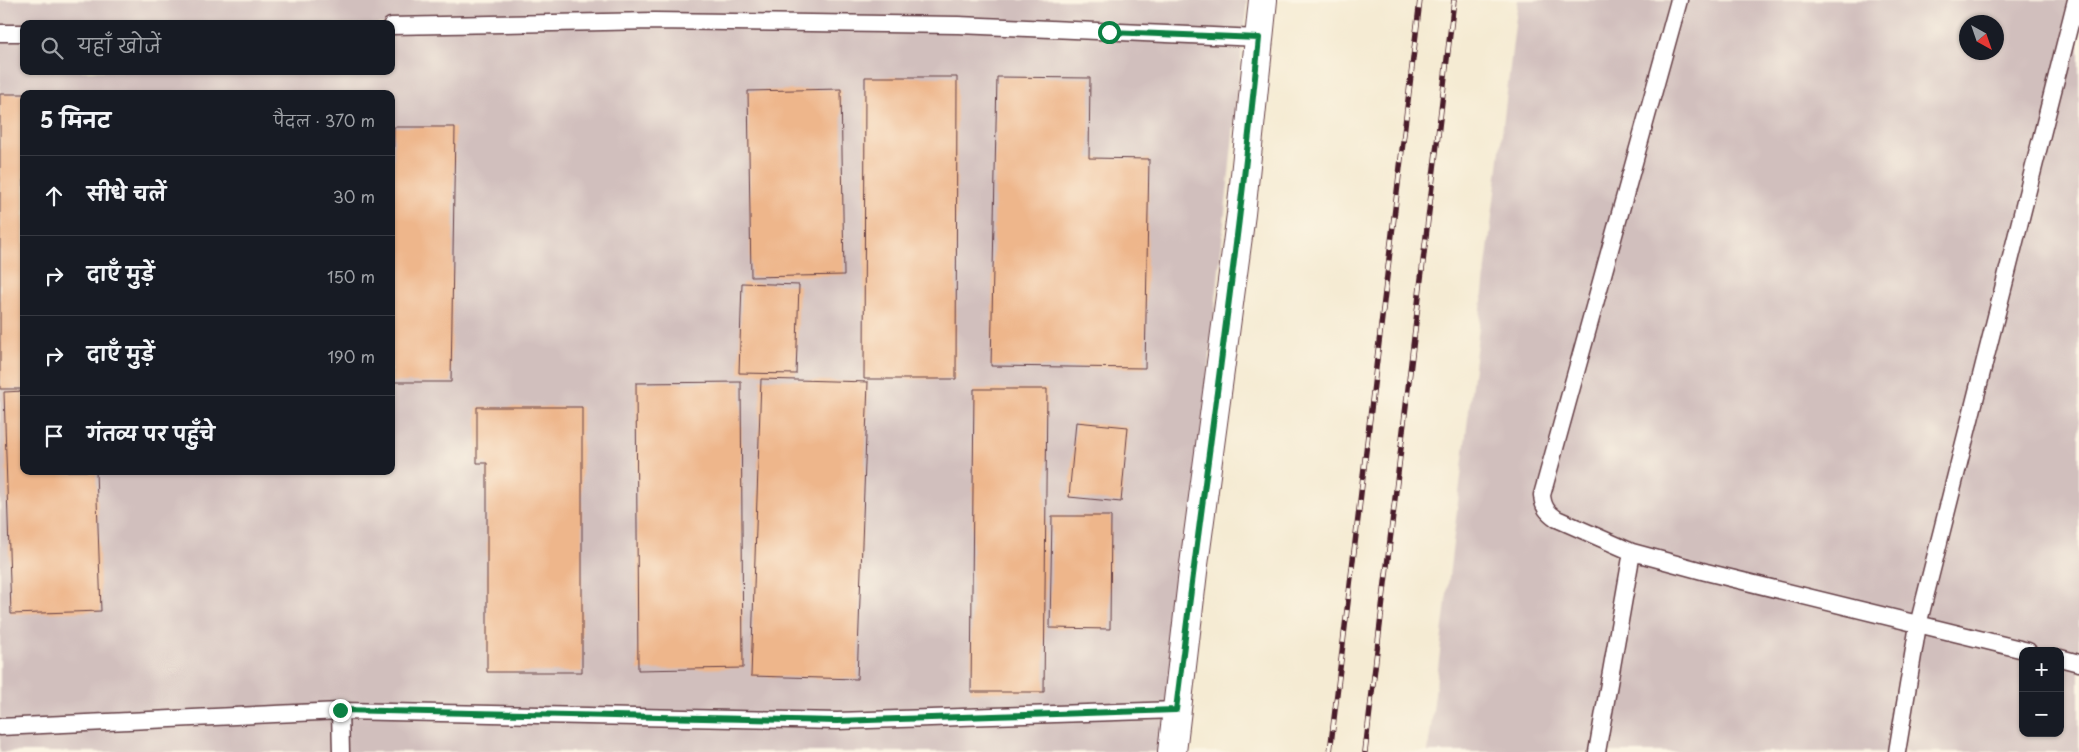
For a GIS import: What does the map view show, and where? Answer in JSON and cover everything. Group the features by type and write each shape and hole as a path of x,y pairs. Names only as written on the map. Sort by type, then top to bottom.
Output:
{"street":[{"path":"1172,752 1192,572 1241,214 1263,0"}],"lane":[{"path":"1679,0 1542,495 1543,506 1549,514 1632,552 2019,649"},
{"path":"1897,752 1918,625 2076,0"},
{"path":"395,26 654,21 899,24 1259,38"},
{"path":"0,33 20,33"},
{"path":"1597,752 1632,552"},
{"path":"2064,659 2079,663"},
{"path":"0,727 340,710 837,721 1176,710"},
{"path":"340,710 341,752"}],"shaded area":[{"path":"0,0 1247,0 1169,752 0,752"},
{"path":"1518,0 2079,0 2079,752 1428,752"}],"building":[{"path":"865,77 957,77 956,379 864,379"},
{"path":"997,77 1090,78 1089,158 1149,159 1145,368 991,366"},
{"path":"841,89 844,275 751,277 748,91"},
{"path":"0,94 20,94 20,389 0,389"},
{"path":"395,127 455,127 451,382 395,382"},
{"path":"742,283 799,285 796,374 739,373"},
{"path":"761,379 868,382 857,679 751,676"},
{"path":"741,382 743,668 638,670 636,383"},
{"path":"974,389 1047,389 1044,692 971,692"},
{"path":"20,391 20,475 96,475 101,611 11,614 4,392"},
{"path":"477,407 582,407 582,672 487,672 487,463 477,463"},
{"path":"1076,422 1128,427 1121,502 1069,497"},
{"path":"1052,516 1111,516 1110,629 1050,628"}],"railway":[{"path":"1330,752 1420,0"},
{"path":"1365,752 1454,0"}],"route":[{"path":"340,710 837,721 1176,710 1192,572 1241,214 1259,38 1109,32"}]}
